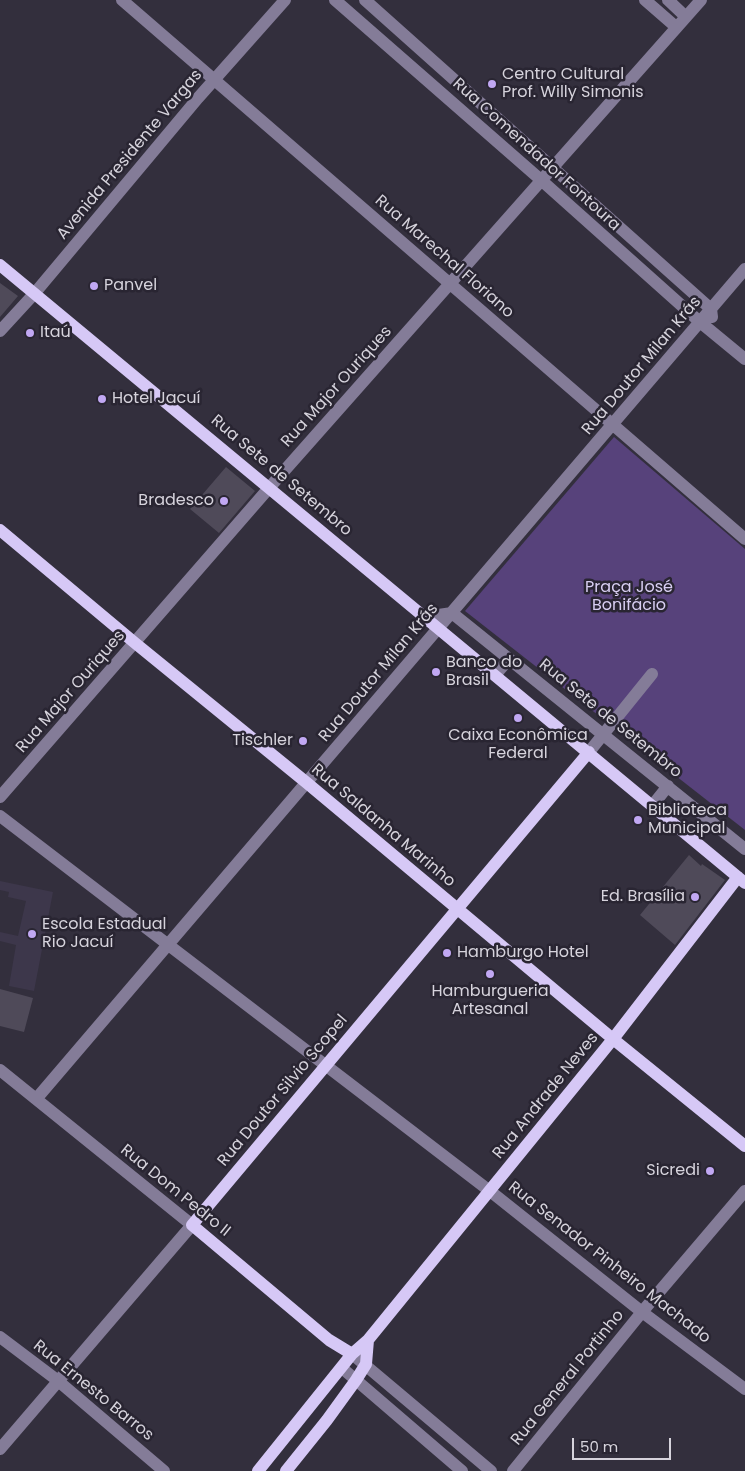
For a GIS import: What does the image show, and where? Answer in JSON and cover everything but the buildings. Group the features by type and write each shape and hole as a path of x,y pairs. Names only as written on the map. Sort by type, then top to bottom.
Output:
{"main road":[{"name":"Rua Sete de Setembro","path":"0,265 652,806 743,876"},
{"name":"Rua Saldanha Marinho","path":"0,530 613,1039 745,1146"},
{"name":"Rua Doutor Silvio Scopel","path":"192,1225 589,752"},
{"name":"Rua Andrade Neves","path":"258,1471 352,1354 368,1340 490,1191 743,876"},
{"name":"Rua Dom Pedro II","path":"192,1225 329,1340 352,1354"},
{"name":"Rua Dom Pedro II","path":"329,1340 342,1368"},
{"path":"286,1471 356,1380 366,1364 368,1340"},
{"path":"281,1443 298,1457"}],"street":[{"name":"Rua Marechal Floriano","path":"122,0 745,539"},
{"name":"Avenida Presidente Vargas","path":"0,332 284,0"},
{"name":"Rua Comendador Fontoura","path":"335,0 700,322 745,359"},
{"name":"Rua Comendador Fontoura","path":"365,0 711,309"},
{"path":"645,0 676,27"},
{"path":"668,0 686,17"},
{"name":"Rua Major Ouriques","path":"0,797 269,488 701,0"},
{"path":"367,28 380,14"},
{"path":"424,78 437,65"},
{"path":"581,216 593,204"},
{"path":"645,273 656,260"},
{"name":"Rua Doutor Milan Krás","path":"37,1098 745,269"},
{"path":"711,309 715,334"},
{"path":"425,617 452,613"},
{"name":"Rua Sete de Setembro","path":"452,613 745,849"},
{"path":"495,675 509,659"},
{"path":"589,752 652,674"},
{"path":"652,806 668,786"},
{"name":"Rua Senador Pinheiro Machado","path":"0,816 490,1191 642,1312 745,1389"},
{"name":"Rua Dom Pedro II","path":"0,1070 192,1225"},
{"name":"Rua General Portinho","path":"513,1471 642,1312 745,1191"},
{"name":"Rua Doutor Silvio Scopel","path":"0,1449 57,1380 192,1225"},
{"name":"Rua Ernesto Barros","path":"0,1337 57,1380 164,1471"},
{"name":"Rua Dom Pedro II","path":"352,1354 491,1471"},
{"name":"Rua Dom Pedro II","path":"342,1368 462,1471"}],"shaded area":[{"name":"Escola Estadual Rio Jacuí","path":"0,881 53,892 34,991 9,986 16,945 0,941 0,932 18,936 26,901 8,897 9,892 0,890"}],"green space":[{"name":"Praça José Bonifácio","path":"614,437 745,549 745,830 465,611"}],"place":[{"name":"Centro Cultural Prof. Willy Simonis","path":"492,84"},
{"name":"Panvel","path":"94,286"},
{"name":"Itaú","path":"30,333"},
{"name":"Hotel Jacuí","path":"102,399"},
{"name":"Bradesco","path":"224,501"},
{"name":"Banco do Brasil","path":"436,672"},
{"name":"Caixa Econômica Federal","path":"518,718"},
{"name":"Tischler","path":"303,741"},
{"name":"Biblioteca Municipal","path":"638,820"},
{"name":"Ed. Brasília","path":"695,897"},
{"name":"Escola Estadual Rio Jacuí","path":"32,934"},
{"name":"Hamburgo Hotel","path":"447,953"},
{"name":"Hamburgueria Artesanal","path":"490,974"},
{"name":"Sicredi","path":"710,1171"}]}
